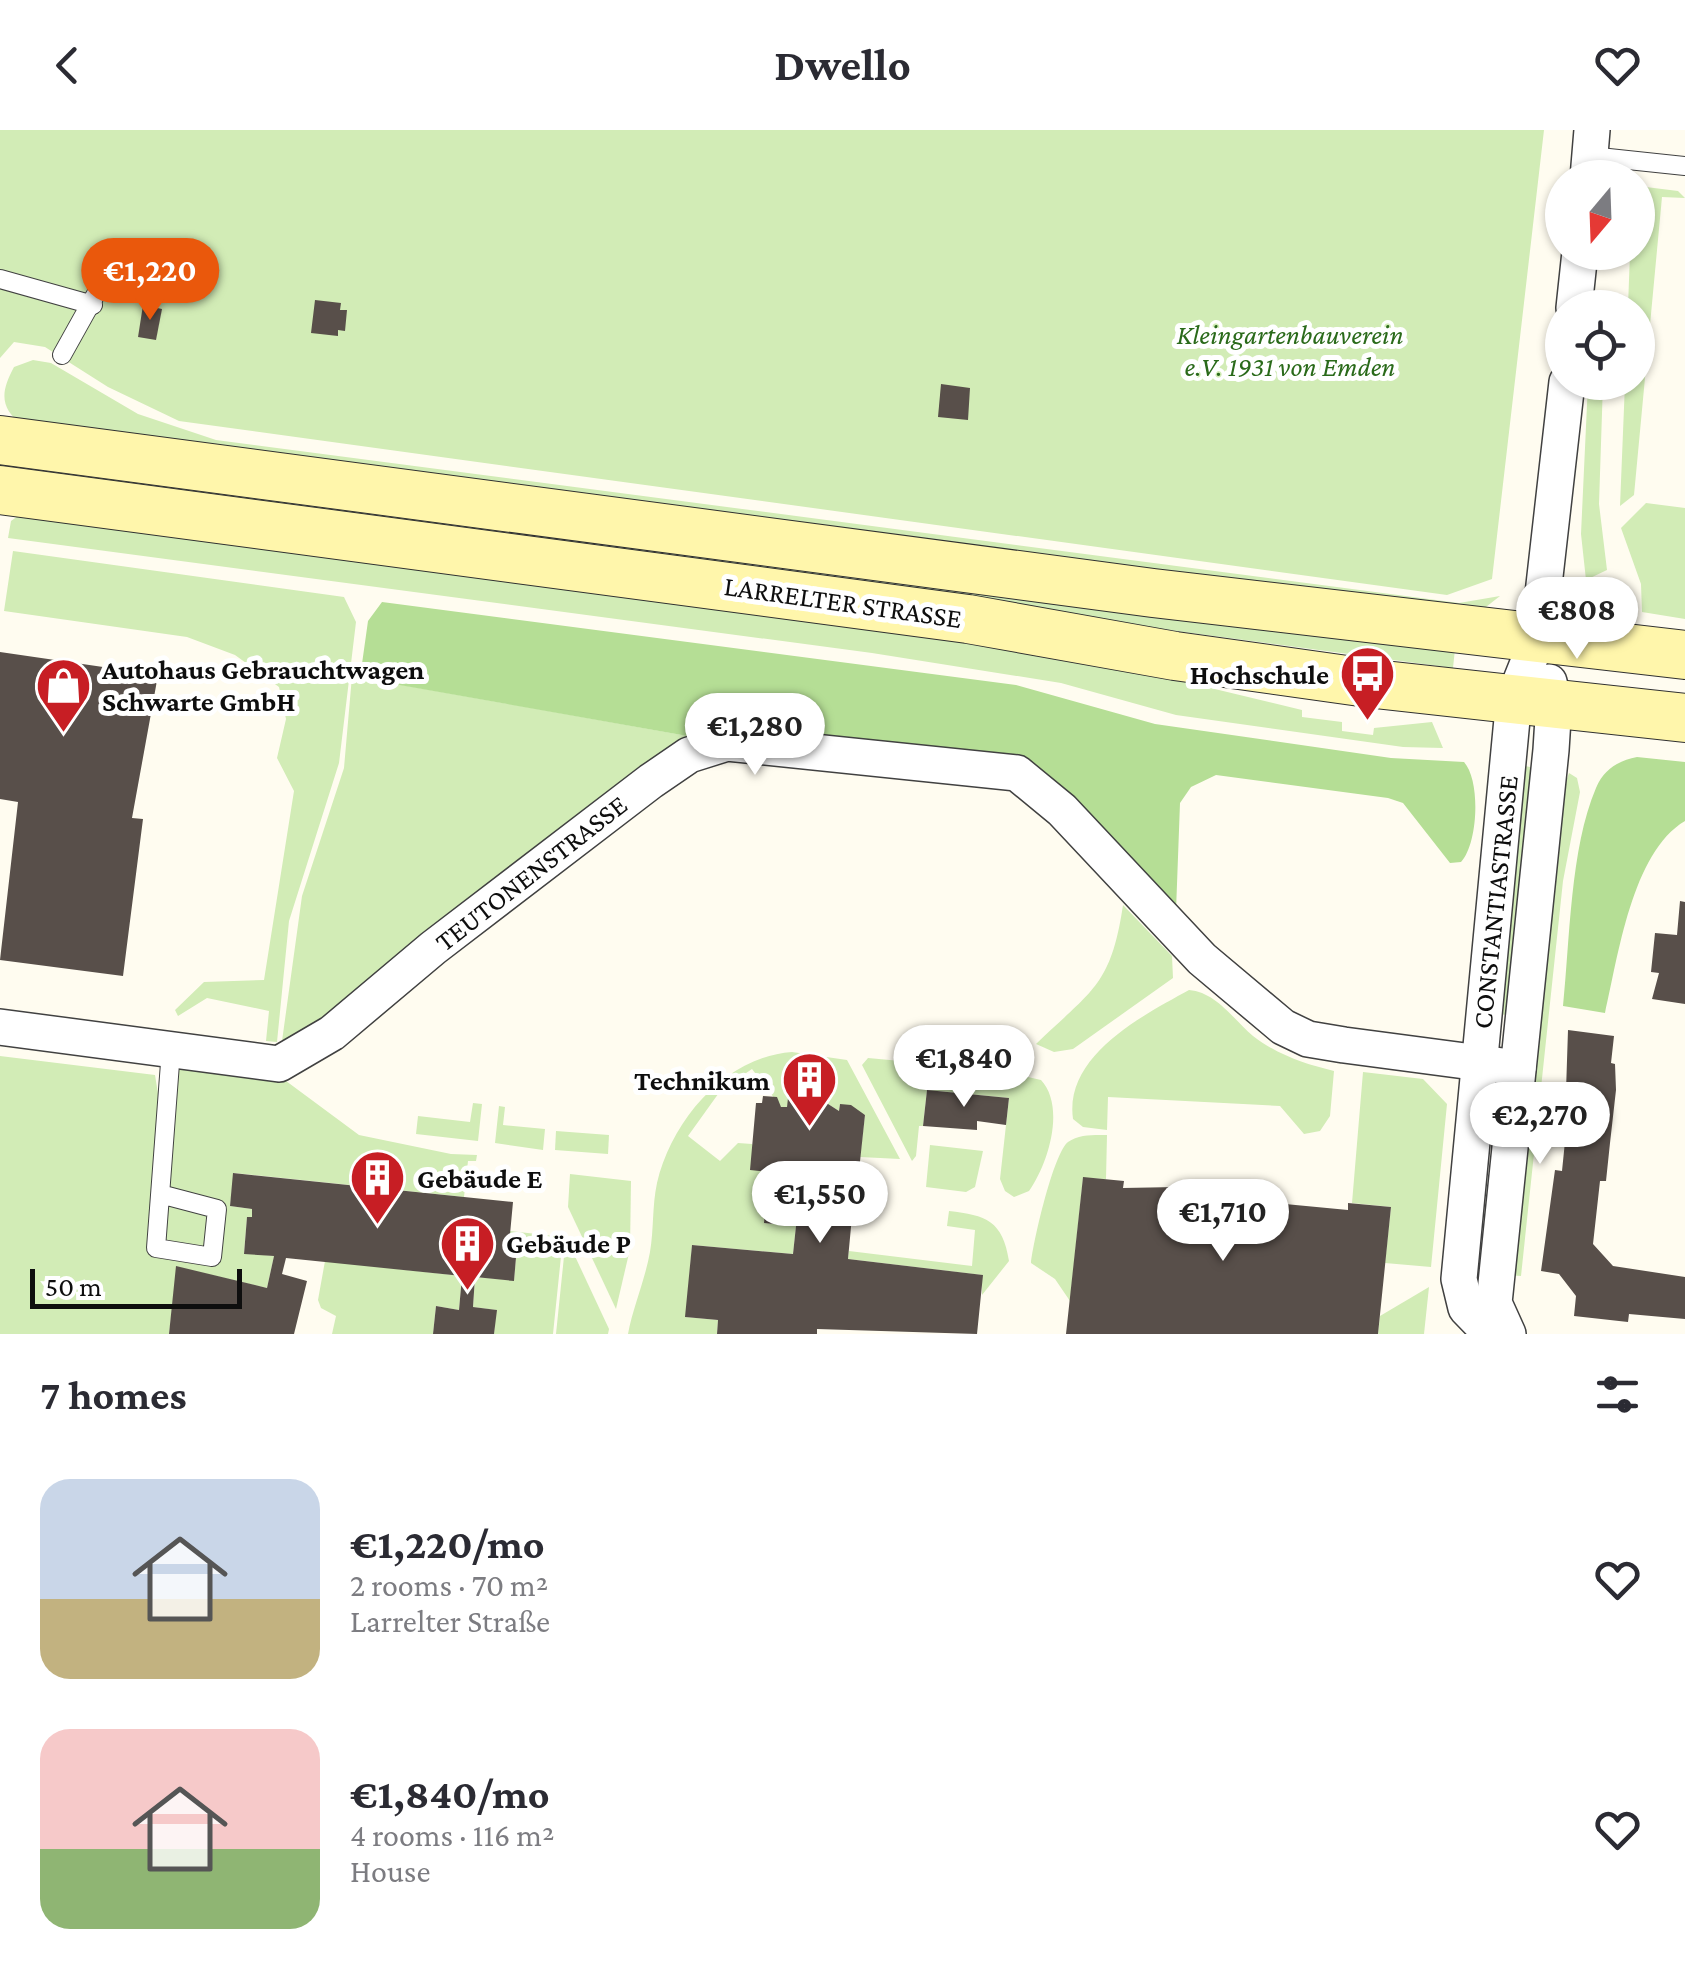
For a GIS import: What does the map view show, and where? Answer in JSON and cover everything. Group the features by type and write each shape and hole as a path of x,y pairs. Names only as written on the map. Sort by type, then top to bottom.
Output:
{"street":[{"path":"1534,700 1565,400"},
{"name":"LARRELTER STRASSE","path":"0,440 1153,594 1685,655"},
{"name":"LARRELTER STRASSE","path":"1,494 968,619 1175,656 1356,682 1685,718"},
{"name":"CONSTANTIASTRASSE","path":"1450,1334 1459,1283 1479,1063 1534,700"},
{"name":"CONSTANTIASTRASSE","path":"1508,1334 1494,1303 1518,1068 1534,700"},
{"name":"TEUTONENSTRASSE","path":"0,1026 279,1064 302,1053 578,834 690,755 727,743 1017,773 1062,810 1202,959 1282,1027 1326,1042 1518,1068"},
{"path":"1459,1283 1473,1320 1491,1334"}],"lane":[{"path":"1590,155 1685,166"},
{"path":"62,355 93,306 111,267"},
{"path":"0,279 93,306"},
{"path":"160,1194 171,1050"}],"green space":[{"name":"Kleingartenbauverein e.V. 1931 von Emden","path":"0,130 1544,130 1492,579 1447,595 179,421 108,387 45,347 14,342 0,358"},
{"path":"1655,188 1678,191 1685,198 1662,197 1653,290 1629,290 1629,270 1655,270"},
{"path":"33,360 51,363 138,414 216,440 1459,603 1500,596 1477,614 23,426 6,406 6,385 14,367"},
{"path":"1587,400 1602,400 1599,504 1607,570 1586,580 1581,534"},
{"path":"1624,400 1643,400 1634,495 1620,506"},
{"path":"0,458 1455,649 1453,668 0,474"},
{"path":"1646,503 1685,508 1685,619 1642,612 1641,584 1621,528"},
{"path":"22,513 1011,640 1302,710 1302,717 1342,722 1342,731 1373,735 1374,728 1432,722 1443,748 1403,747 1176,715 1061,683 872,653 8,538 11,521"},
{"path":"13,551 344,597 356,622 339,763 289,921 277,1042 266,1041 269,1011 207,998 178,1016 175,1010 204,982 264,980 294,791 277,758 286,719 279,687 235,655 187,637 4,611"},
{"path":"382,602 1016,685 1155,724 1391,758 1464,762 1473,783 1474,827 1461,862 1450,863 1403,803 1216,775 1191,787 1180,803 1176,911 1034,784 727,743 360,678 368,621"},
{"path":"352,676 727,743 282,1078 359,1135 451,1154 477,1155 476,1161 468,1161 464,1197 234,1173 230,1206 252,1209 252,1217 247,1218 244,1253 274,1256 267,1288 177,1267 169,1334 0,1334 0,1056 155,1075 161,1112 167,1050 279,1063 302,896 344,768"},
{"path":"1637,757 1685,762 1685,821 1652,856 1640,881 1622,936 1605,1013 1563,1006 1576,866 1587,812 1607,771"},
{"path":"1525,766 1535,768 1511,1009 1504,1015 1499,1011"},
{"path":"1569,773 1577,778 1580,792 1563,881 1521,1276 1507,1275 1563,790"},
{"path":"1123,905 1172,956 1173,978 1073,1049 1054,1052 1036,1044 1096,985 1112,953"},
{"path":"1189,990 1216,1001 1272,1049 1334,1071 1330,1116 1320,1131 1304,1134 1280,1106 1108,1097 1107,1130 1083,1127 1073,1119 1074,1096 1081,1075 1094,1057 1130,1025"},
{"path":"792,1052 847,1060 900,1159 860,1157 865,1115 840,1104 839,1111 825,1102 814,1101 813,1108 789,1099 787,1107 781,1107 752,1069 721,1090 688,1136 720,1161 738,1143 752,1144 776,1173 775,1185 767,1185 764,1223 796,1226 793,1254 692,1245 686,1317 718,1320 717,1334 628,1334 650,1252 657,1183 675,1137 705,1096 724,1079 768,1056"},
{"path":"868,1058 998,1070 1041,1080 1052,1105 1052,1136 1029,1191 1014,1197 1005,1191 1000,1179 1009,1098 927,1090 923,1126 919,1126 912,1161 862,1065"},
{"path":"1363,1072 1423,1079 1447,1104 1431,1267 1385,1263 1391,1207 1352,1203"},
{"path":"473,1103 482,1104 478,1141 416,1134 418,1116 470,1122"},
{"path":"499,1106 505,1107 503,1125 545,1129 543,1150 495,1143"},
{"path":"556,1131 609,1135 608,1154 555,1150"},
{"path":"1107,1135 1106,1179 1083,1178 1070,1301 1055,1279 1031,1263 1036,1237 1062,1150 1077,1138"},
{"path":"930,1145 983,1151 975,1187 966,1192 926,1187"},
{"path":"570,1174 631,1181 630,1249 616,1309 568,1207"},
{"path":"949,1211 983,1218 1002,1237 1009,1261 982,1295 982,1275 848,1259 849,1251 972,1266 975,1230 947,1226"},
{"path":"510,1231 563,1237 553,1334 494,1334 496,1310 473,1307 475,1277 514,1280 517,1247 509,1245"},
{"path":"566,1237 609,1329 608,1334 556,1334"},
{"path":"325,1261 462,1276 459,1310 436,1306 433,1334 332,1334 336,1316 321,1308 318,1300"},
{"path":"1429,1287 1424,1334 1378,1334 1380,1316"}],"building":[{"path":"315,300 341,303 340,310 347,310 345,331 338,330 338,336 311,333"},
{"path":"143,305 162,309 156,340 138,337"},
{"path":"941,384 970,388 968,420 938,417"},
{"path":"0,652 158,675 132,818 143,819 123,976 0,960 18,802 0,799"},
{"path":"1680,901 1685,902 1685,1004 1652,999 1659,973 1651,972 1655,933 1677,935"},
{"path":"1568,1030 1614,1036 1611,1063 1615,1064 1616,1090 1606,1181 1600,1181 1593,1244 1613,1266 1685,1277 1685,1319 1629,1314 1628,1322 1574,1316 1576,1296 1559,1274 1541,1271 1555,1170 1562,1171 1570,1092 1566,1091"},
{"path":"927,1090 1009,1098 1006,1125 977,1121 977,1130 923,1126"},
{"path":"763,1096 777,1097 781,1107 787,1107 788,1098 813,1108 813,1101 825,1102 839,1111 840,1104 851,1105 865,1115 858,1180 844,1179 842,1194 854,1195 848,1259 983,1275 977,1334 817,1329 817,1334 717,1334 718,1320 685,1317 692,1245 793,1254 796,1226 764,1223 767,1184 775,1185 776,1173 750,1170 756,1103 762,1103"},
{"name":"Gebäude E","path":"233,1173 513,1202 509,1245 517,1246 514,1281 475,1277 473,1307 497,1310 494,1334 433,1334 436,1306 459,1310 462,1276 286,1258 282,1274 307,1281 294,1334 169,1334 176,1266 267,1288 274,1256 244,1254 247,1217 252,1217 252,1209 230,1206"},
{"path":"1083,1177 1124,1181 1123,1188 1177,1187 1177,1194 1198,1196 1198,1189 1215,1191 1215,1197 1285,1197 1285,1204 1348,1210 1348,1203 1391,1207 1378,1334 1066,1334"}],"place":[{"name":"Hochschule","path":"1368,723"},
{"name":"Autohaus Gebrauchtwagen Schwarte GmbH","path":"63,734"},
{"name":"Technikum","path":"809,1129"},
{"name":"Gebäude E","path":"378,1227"},
{"name":"Gebäude P","path":"467,1292"}]}
